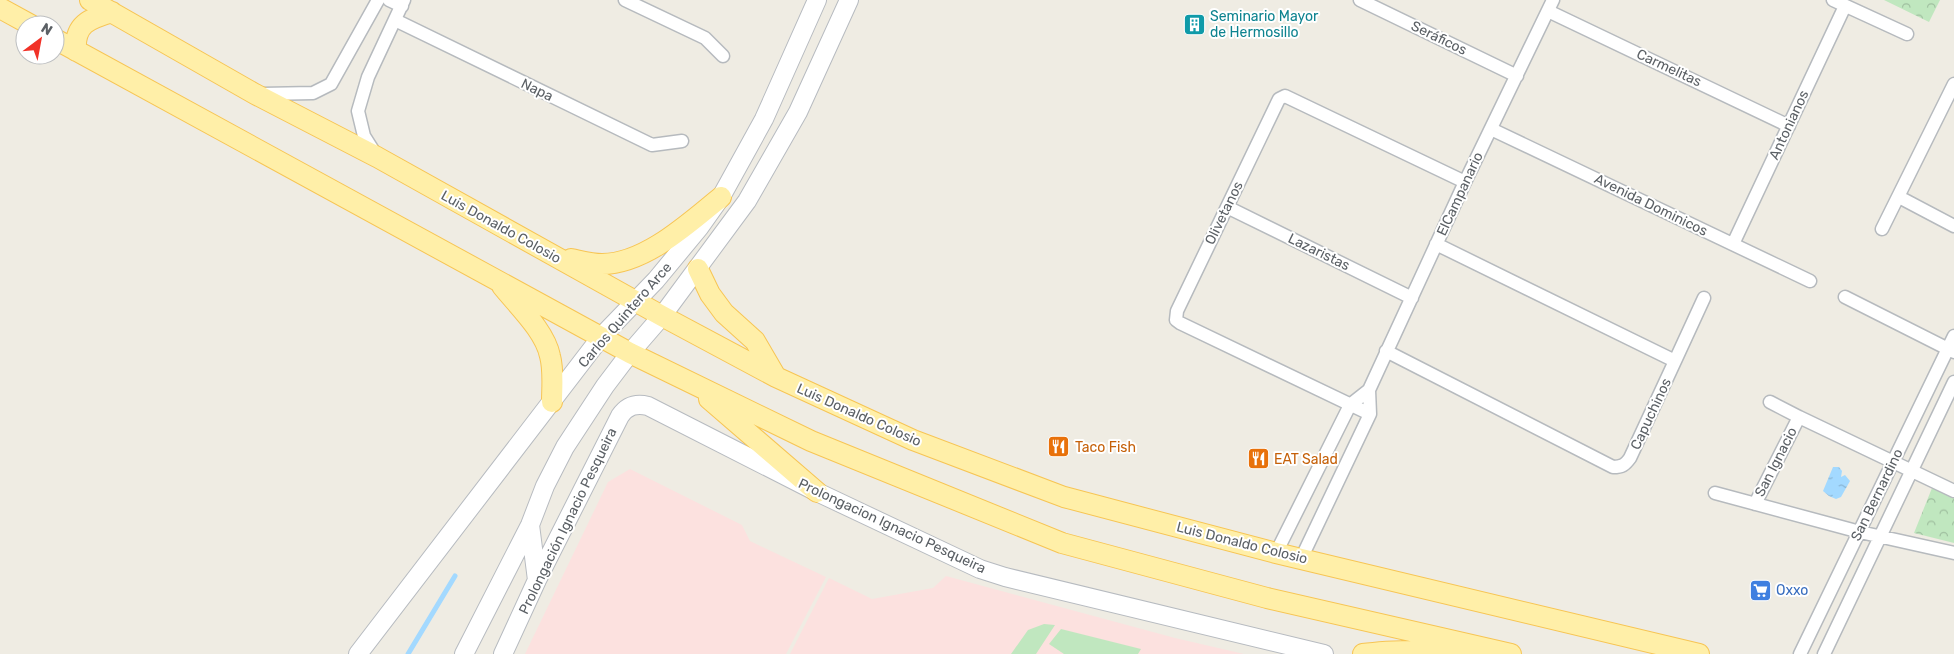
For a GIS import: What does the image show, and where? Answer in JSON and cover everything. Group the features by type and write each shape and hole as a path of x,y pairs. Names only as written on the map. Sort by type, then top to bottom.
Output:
{"main road":[{"name":"Luis Donaldo Colosio","path":"90,0 255,94 377,157 545,252 776,377 913,440 1064,497 1276,553 1699,654"},
{"name":"Carlos Quintero Arce","path":"358,654 601,337 656,280 699,228 721,197 764,119 817,0"},
{"name":"Carlos Quintero Arce","path":"464,654 530,525 545,486 565,447 587,412 630,353 662,316 747,201 798,112 849,0"},
{"path":"0,8 15,16"},
{"path":"76,51 75,42 82,25 112,12"},
{"path":"65,45 630,353 683,377 811,441 1062,543 1267,598 1511,654"},
{"path":"545,252 602,264 624,261 645,253 664,241 721,197"},
{"path":"698,269 710,294 724,313 755,341 776,377"},
{"path":"496,279 540,332 550,354 553,375 552,402"},
{"path":"683,377 817,492"},
{"name":"Prolongación Ignacio Pesqueira","path":"503,654 537,580 621,414 632,406 648,406"},
{"name":"Prolongacion Ignacio Pesqueira","path":"648,406 817,492 980,569 1030,583 1324,654"},
{"path":"530,525 537,580"},
{"path":"1363,654 1381,651 1439,652 1483,648"}],"street":[{"path":"255,94 313,93 331,84 378,0"},
{"path":"377,157 364,136 358,111 368,77 403,3 389,0"},
{"path":"625,0 705,38 723,56"},
{"name":"Seráficos","path":"1360,0 1517,76"},
{"path":"1833,0 1907,34"},
{"name":"ElCampanario","path":"1276,553 1350,405 1368,390 1550,6"},
{"name":"Carmelitas","path":"1550,6 1790,126"},
{"name":"Antonianos","path":"1733,244 1845,6"},
{"name":"Napa","path":"395,20 652,146 682,141"},
{"path":"1882,229 1950,103 1954,84"},
{"name":"Olivetanos","path":"1370,414 1176,320 1177,311 1278,99 1285,96 1465,182"},
{"name":"Avenida Dominicos","path":"1491,128 1810,281"},
{"path":"1898,197 1954,226"},
{"name":"Lazaristas","path":"1227,206 1412,298"},
{"name":"Capuchinos","path":"1386,352 1613,467 1625,465 1630,458 1675,361 1436,244"},
{"path":"1845,297 1951,350"},
{"path":"1675,361 1704,298"},
{"name":"San Bernardino","path":"1800,654 1894,461 1951,350 1954,336"},
{"name":"San Bernardino","path":"1824,654 1954,382"},
{"path":"1301,559 1370,414 1368,390"},
{"path":"1770,402 1799,417"},
{"name":"San Ignacio","path":"1954,491 1799,417 1755,504 1860,532 1954,553"},
{"path":"1715,493 1755,504"}],"shaded area":[{"path":"630,469 742,525 750,541 826,577 786,654 525,654 608,482"},
{"path":"946,576 1175,638 1244,654 790,654 829,578 872,599 933,588"}],"green space":[{"path":"1884,0 1940,0 1929,22"},
{"path":"1934,483 1954,493 1954,543 1914,533"},
{"path":"1044,624 1055,625 1036,654 1011,654 1028,630"},
{"path":"1061,629 1141,649 1138,654 1064,654 1049,644"}],"water":[{"path":"1833,467 1839,467 1842,471 1841,477 1845,475 1850,481 1841,497 1836,499 1823,491"}],"waterway":[{"path":"408,654 455,576"}],"place":[{"name":"Seminario Mayor de Hermosillo","path":"1194,24"},
{"name":"Taco Fish","path":"1059,447"},
{"name":"EAT Salad","path":"1258,459"},
{"name":"Oxxo","path":"1760,590"}]}
